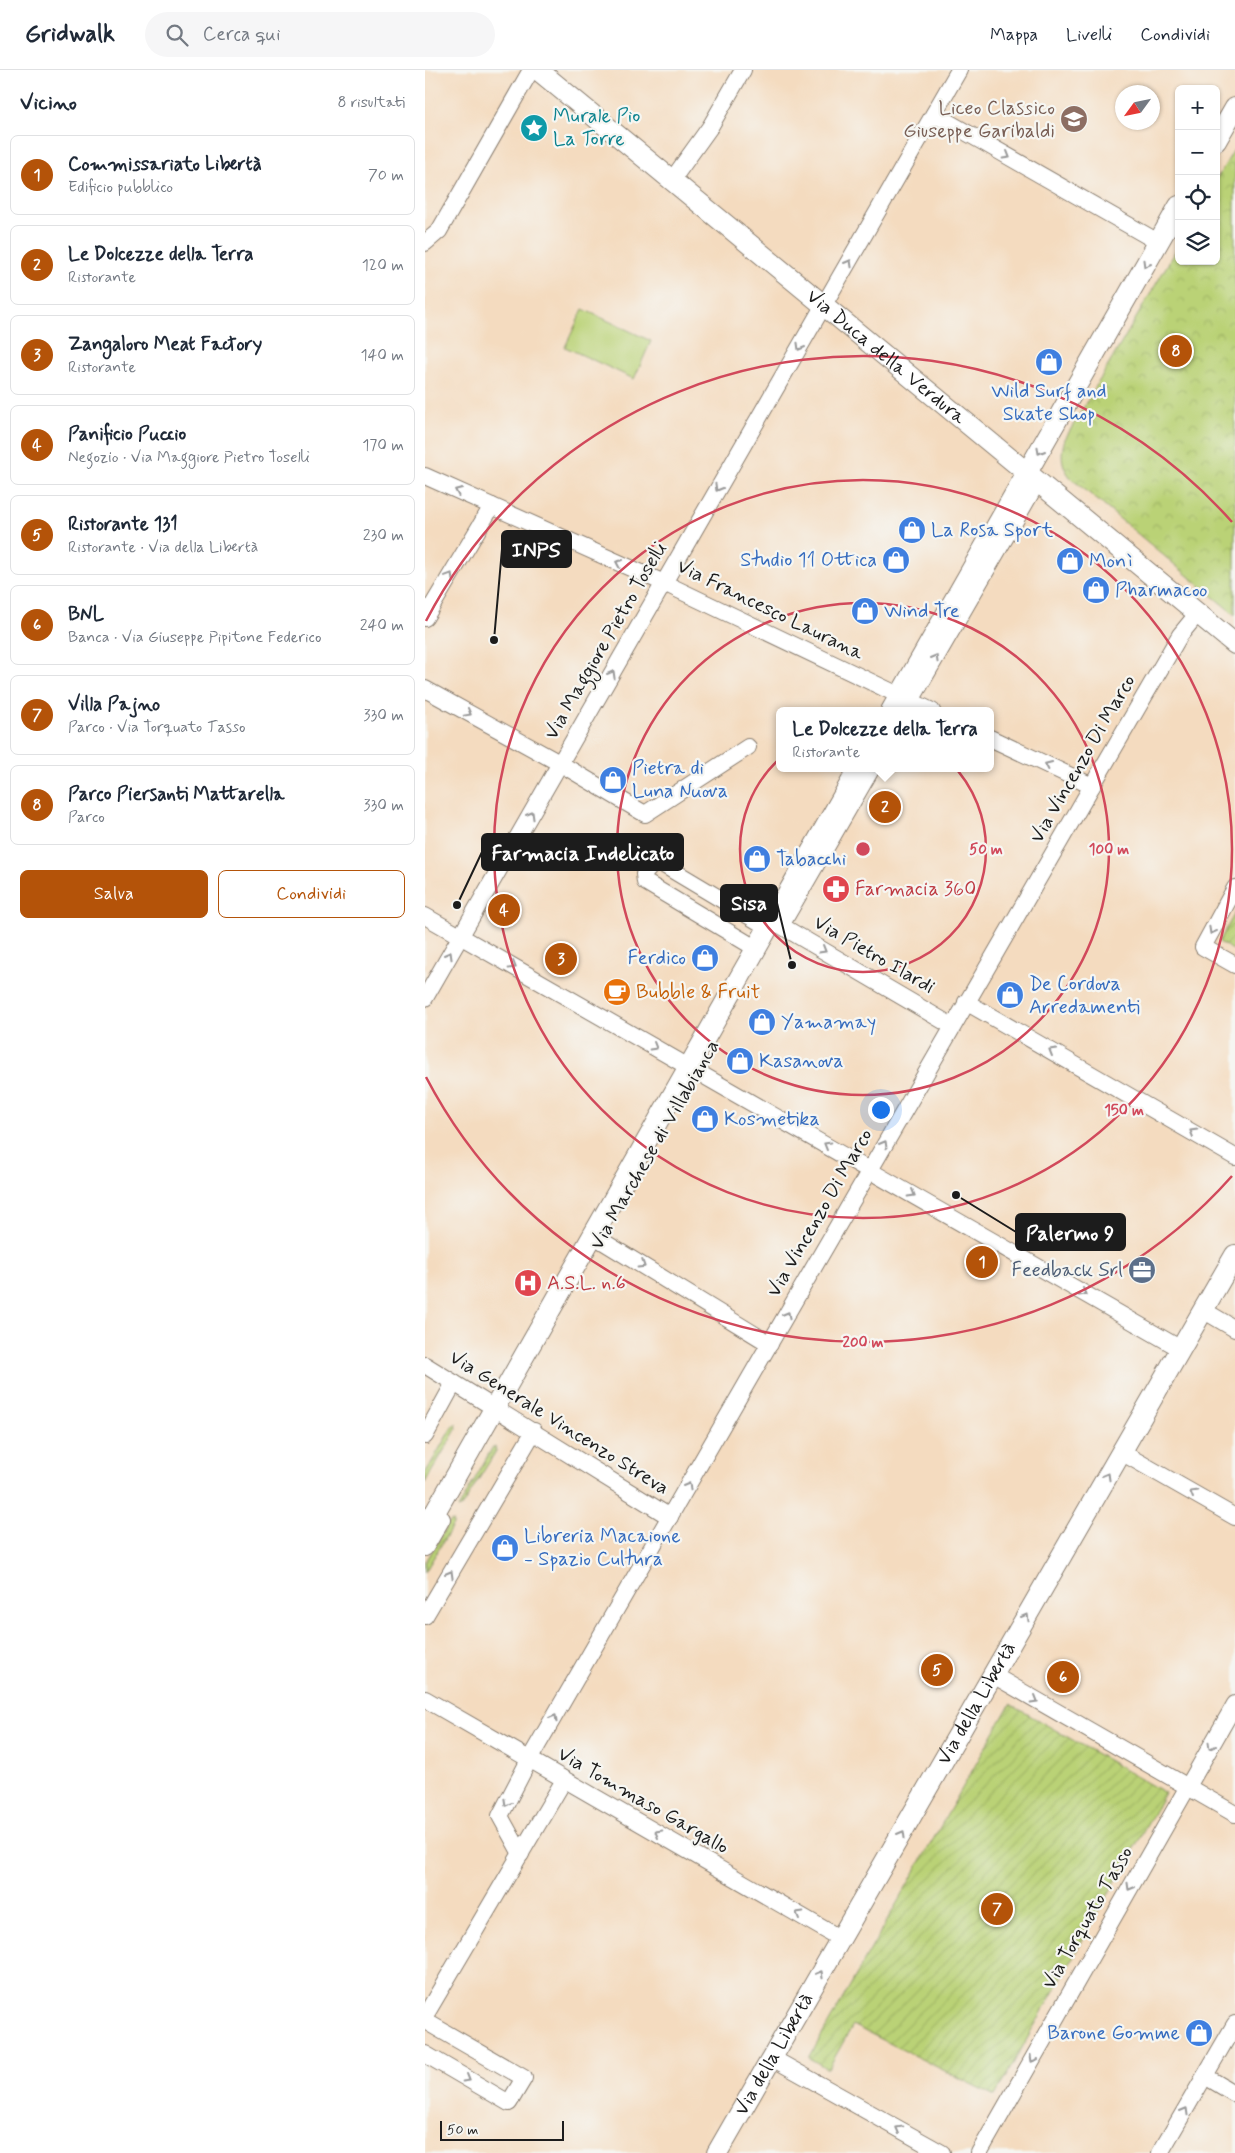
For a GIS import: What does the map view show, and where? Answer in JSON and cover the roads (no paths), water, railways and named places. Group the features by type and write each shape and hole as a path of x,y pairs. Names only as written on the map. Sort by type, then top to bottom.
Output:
{"street":[{"path":"425,243 439,231 531,70"},
{"name":"Via Duca della Verdura","path":"538,70 1235,644"},
{"path":"671,180 710,127 743,70"},
{"name":"Via Maggiore Pietro Toselli","path":"425,998 959,70"},
{"path":"1220,134 1235,108"},
{"path":"934,114 1158,242"},
{"path":"901,704 1033,477 1175,213"},
{"name":"Via Francesco Laurana","path":"425,476 663,583 901,704 914,707"},
{"path":"425,618 491,506"},
{"name":"Via Vincenzo Di Marco","path":"521,1854 500,1816 529,1760 869,1169 1180,635 1198,613"},
{"path":"425,689 561,764 645,814 748,747"},
{"path":"994,740 1092,786"},
{"name":"Via Marchese di Villabianca","path":"425,1548 499,1410 774,925 857,772"},
{"name":"Via Marchese di Villabianca","path":"693,1069 757,949 870,772"},
{"name":"Via Pietro Ilardi","path":"757,949 645,882 644,874 652,865 662,864 952,1026"},
{"path":"1235,888 1203,947 1235,966"},
{"path":"425,916 1181,1349"},
{"path":"966,1002 1235,1157"},
{"path":"597,1237 770,1344"},
{"name":"Via della Libertà","path":"717,2153 1235,1255"},
{"path":"1203,1310 1235,1329"},
{"name":"Via Generale Vincenzo Streva","path":"425,1365 670,1517"},
{"path":"425,1436 454,1383"},
{"name":"Via Marchese di Villabianca","path":"425,1530 499,1410"},
{"path":"425,1616 534,1431"},
{"path":"1121,1452 1235,1517"},
{"path":"993,1675 1235,1814"},
{"name":"Via Tommaso Gargallo","path":"425,1698 529,1760 841,1938"},
{"name":"Via Torquato Tasso","path":"979,2153 1235,1704"},
{"path":"425,2016 564,1780"},
{"path":"425,2021 523,2078 509,2103 425,2054"},
{"path":"1160,2153 1235,2024"},
{"path":"772,2058 941,2153"},
{"path":"1205,2076 1235,2094"}],"place":[{"name":"Liceo Classico Giuseppe Garibaldi","path":"1074,119"},
{"name":"Murale Pio La Torre","path":"534,128"},
{"name":"Parco Piersanti Mattarella","path":"1176,351"},
{"name":"Wild Surf and Skate Shop","path":"1049,362"},
{"name":"La Rosa Sport","path":"912,530"},
{"name":"Studio 11 Ottica","path":"896,560"},
{"name":"Monì","path":"1070,561"},
{"name":"Pharmacoo","path":"1096,590"},
{"name":"Wind Tre","path":"865,611"},
{"name":"INPS","path":"494,640"},
{"name":"Pietra di Luna Nuova","path":"613,780"},
{"name":"Le Dolcezze della Terra","path":"885,807"},
{"name":"Tabacchi","path":"757,859"},
{"name":"Farmacia 360","path":"836,889"},
{"name":"Farmacia Indelicato","path":"457,905"},
{"name":"Panificio Puccio","path":"504,910"},
{"name":"Ferdico","path":"705,958"},
{"name":"Zangaloro Meat Factory","path":"561,959"},
{"name":"Sisa","path":"792,965"},
{"name":"Bubble & Fruit","path":"617,992"},
{"name":"De Cordova Arredamenti","path":"1010,995"},
{"name":"Yamamay","path":"762,1022"},
{"name":"Kasanova","path":"740,1061"},
{"name":"Kosmetika","path":"705,1119"},
{"name":"Palermo 9","path":"956,1195"},
{"name":"Commissariato Libertà","path":"982,1262"},
{"name":"Feedback Srl","path":"1142,1270"},
{"name":"A.S.L. n.6","path":"528,1283"},
{"name":"Libreria Macaione - Spazio Cultura","path":"505,1548"},
{"name":"Ristorante 131","path":"937,1670"},
{"name":"BNL","path":"1063,1677"},
{"name":"Villa Pajno","path":"997,1909"},
{"name":"Barone Gomme","path":"1199,2033"}]}
